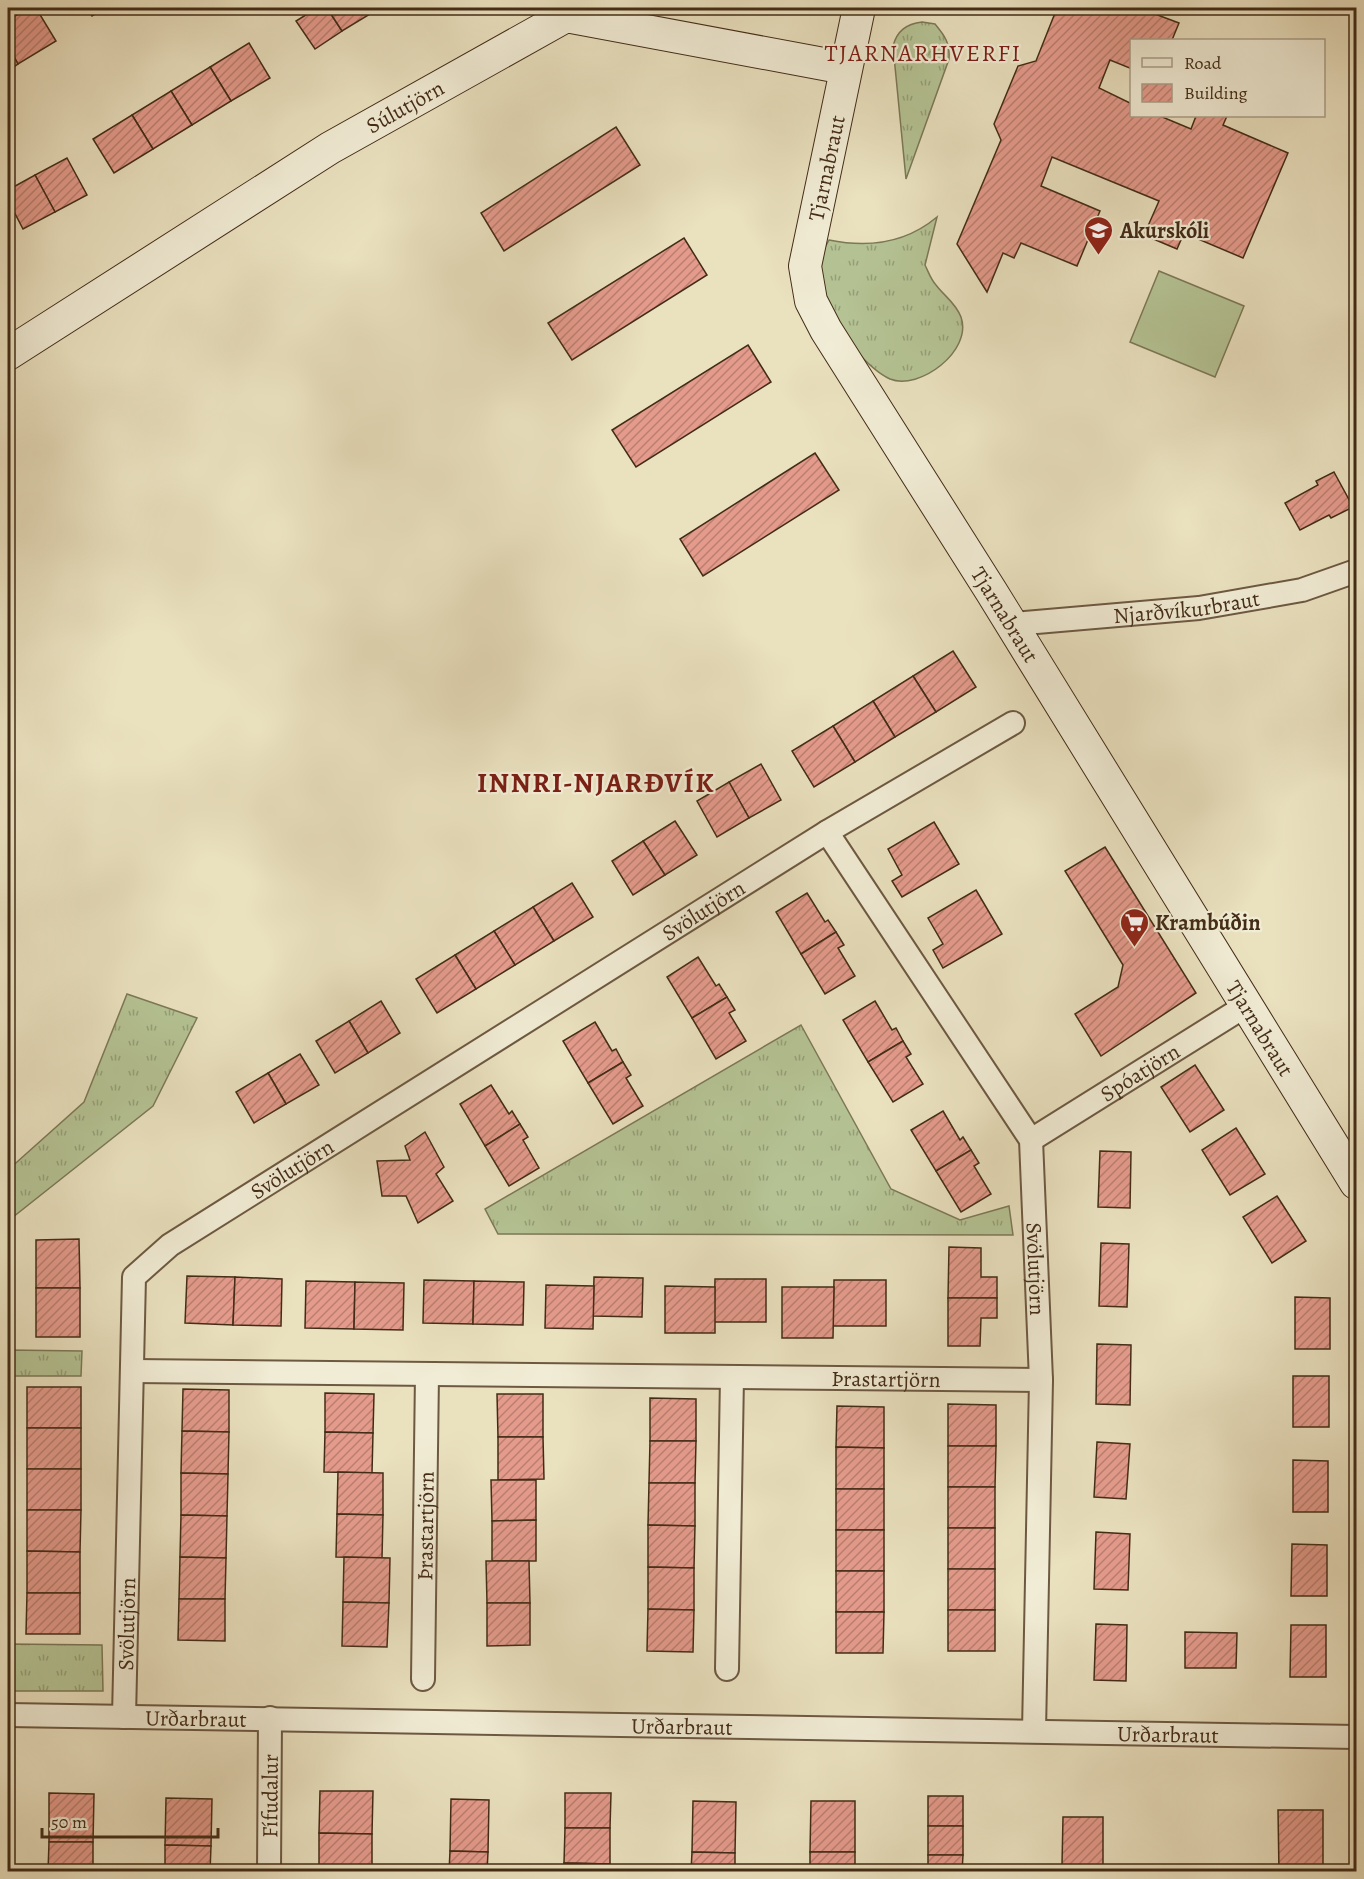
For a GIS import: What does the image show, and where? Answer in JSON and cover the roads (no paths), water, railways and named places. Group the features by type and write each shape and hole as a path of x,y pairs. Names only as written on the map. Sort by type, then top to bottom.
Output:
{"street":[{"name":"Tjarnabraut","path":"859,8 805,266 811,301 826,330 1014,627 1356,1183"},
{"name":"Súlutjörn","path":"8,354 330,148 566,16 845,68"},
{"name":"Njarðvíkurbraut","path":"1014,627 1025,623 1199,608 1302,590 1356,571"},
{"name":"Svölutjörn","path":"124,1717 134,1371 134,1277 170,1245 827,832 1013,723"},
{"path":"827,832 1031,1140"},
{"name":"Spóatjörn","path":"1031,1140 1247,1005"},
{"name":"Svölutjörn","path":"1031,1140 1041,1380 1034,1731"},
{"name":"Þrastartjörn","path":"134,1371 1041,1380"},
{"name":"Þrastartjörn","path":"423,1679 427,1374"},
{"path":"727,1669 732,1377"},
{"name":"Urðarbraut","path":"8,1715 1356,1737"},
{"name":"Fífudalur","path":"269,1872 270,1718"}],"place":[{"name":"Akurskóli","path":"1099,256"},
{"name":"Krambúðin","path":"1134,948"}],"district":[{"name":"TJARNARHVERFI","path":"923,53"},
{"name":"INNRI-NJARÐVÍK","path":"596,782"}]}
